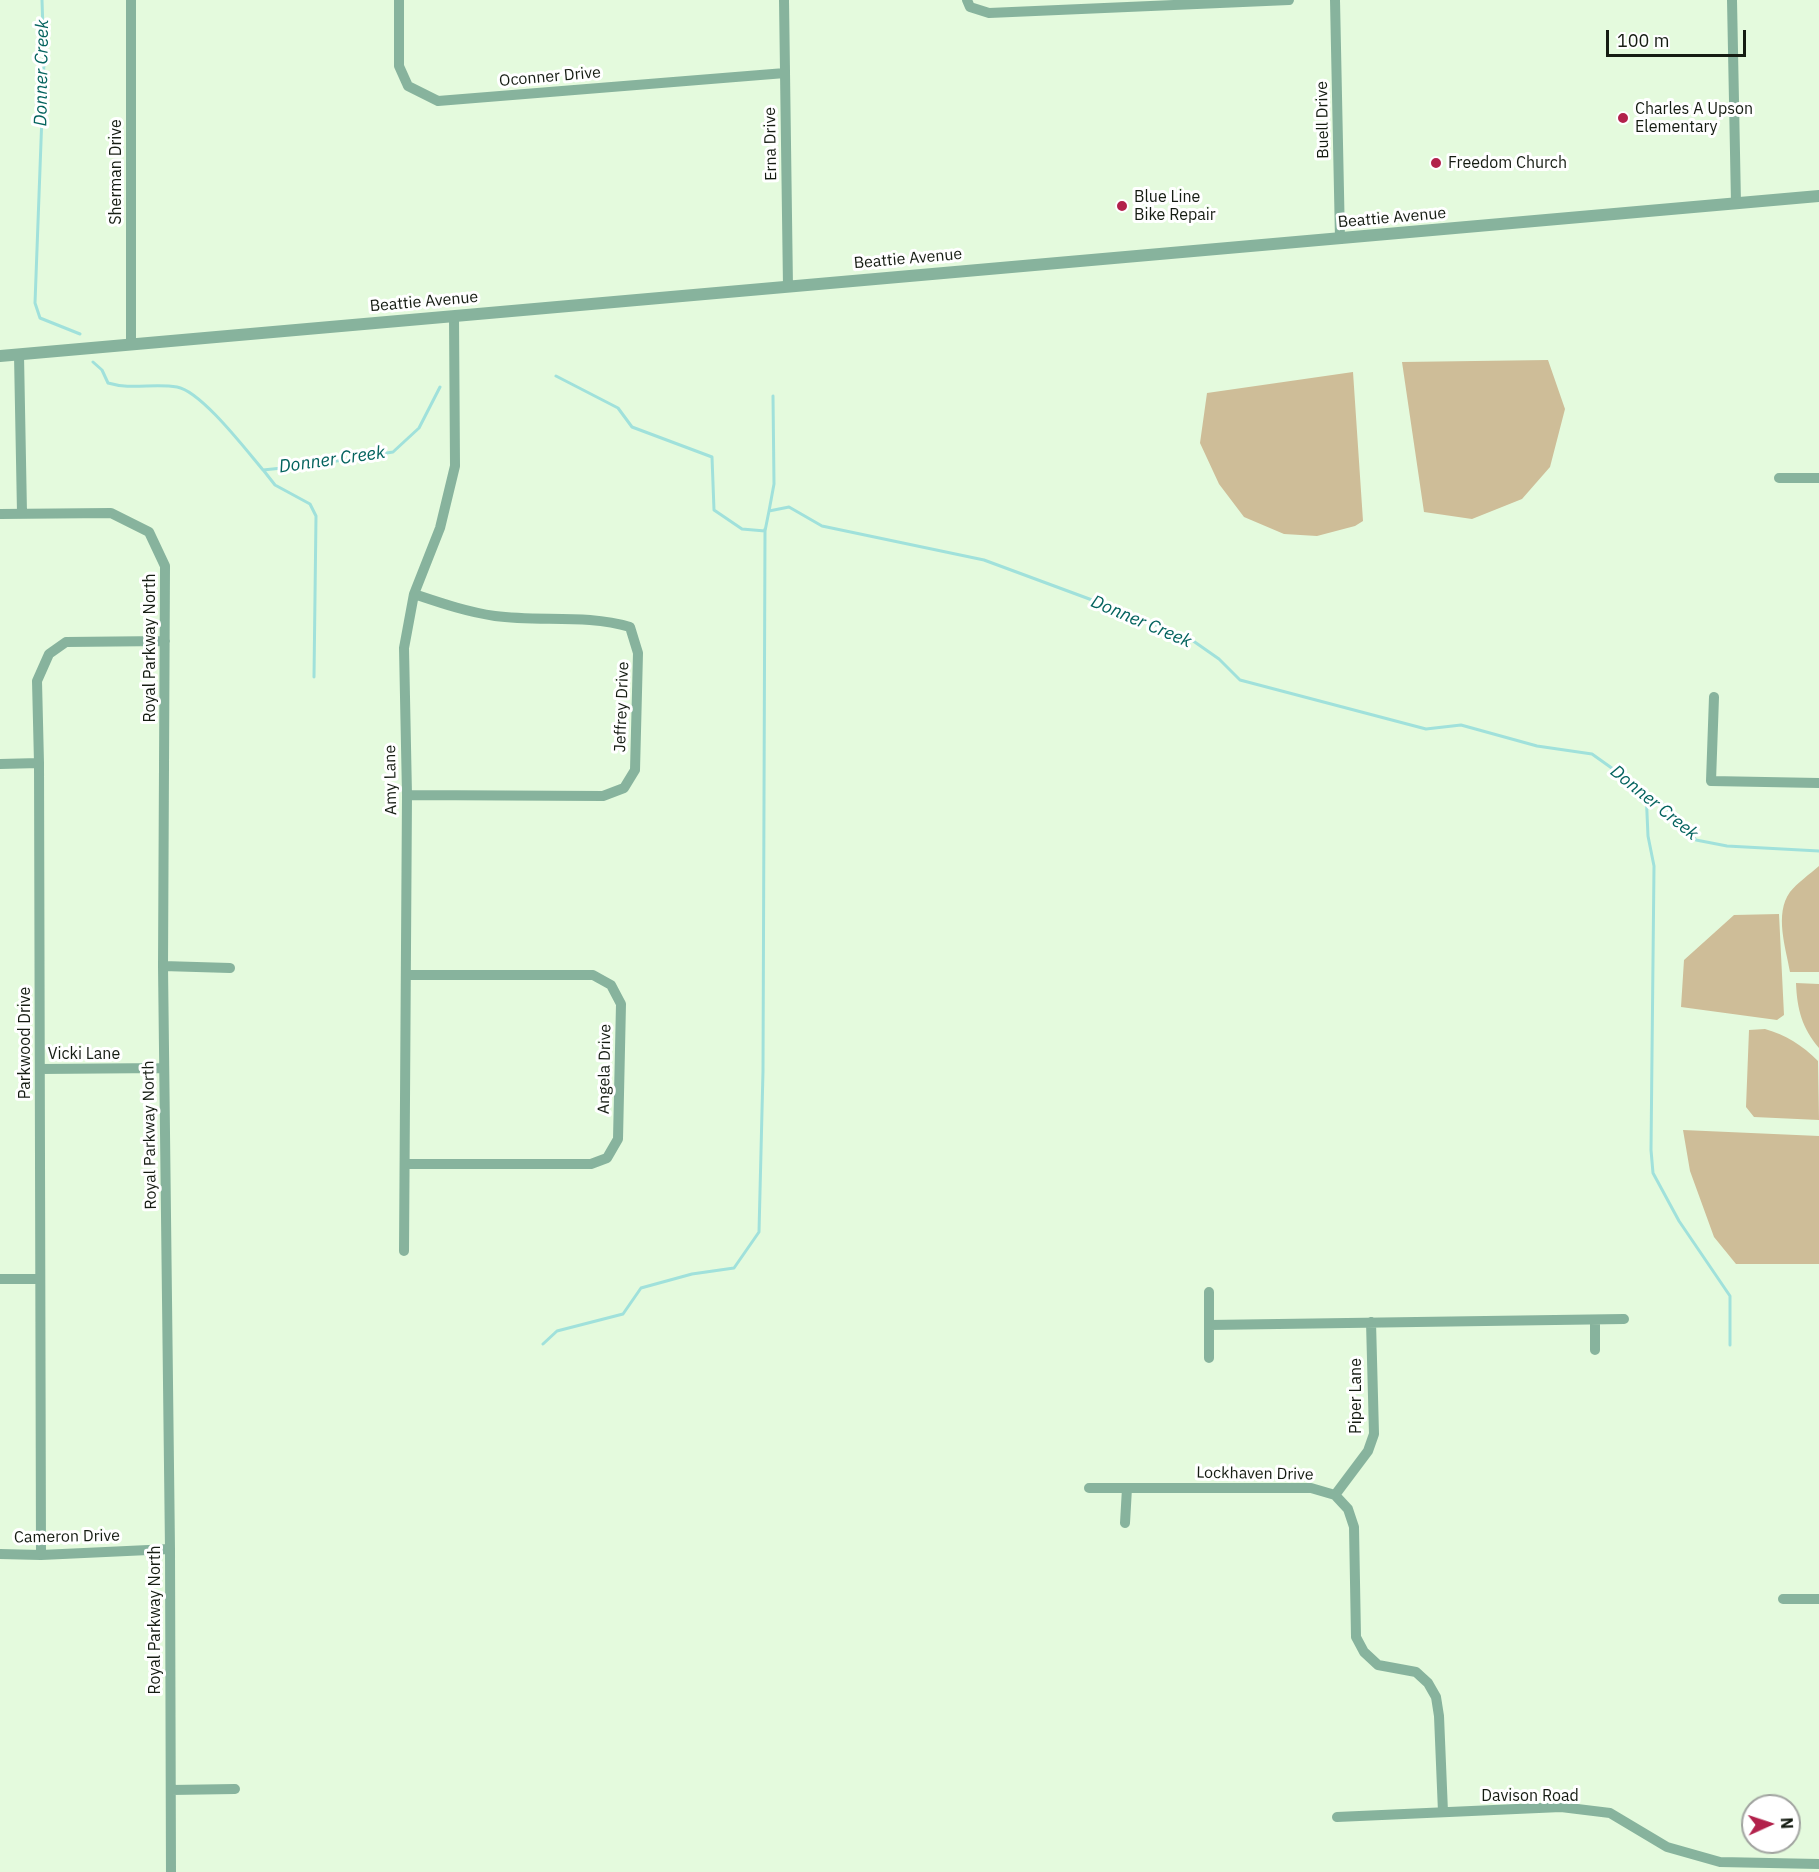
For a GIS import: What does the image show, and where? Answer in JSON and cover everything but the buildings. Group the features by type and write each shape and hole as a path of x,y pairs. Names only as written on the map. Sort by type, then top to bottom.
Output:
{"street":[{"name":"Sherman Drive","path":"131,0 131,344"},
{"name":"Oconner Drive","path":"399,0 399,66 408,86 438,101 785,73"},
{"name":"Erna Drive","path":"784,0 788,287"},
{"path":"969,4 989,13 1289,0"},
{"name":"Buell Drive","path":"1335,0 1340,239"},
{"path":"1732,0 1736,203"},
{"name":"Beattie Avenue","path":"0,356 1819,196"},
{"name":"Amy Lane","path":"404,1251 407,795 404,648 414,594 440,528 455,466 454,316"},
{"path":"20,355 22,513"},
{"path":"1779,478 1819,478"},
{"name":"Royal Parkway North","path":"0,514 111,513 149,532 165,567 163,966 170,1549 171,1872"},
{"name":"Jeffrey Drive","path":"407,795 603,796 624,788 635,770 638,653 630,627 609,620 496,616 454,608 414,594"},
{"name":"Parkwood Drive","path":"40,1555 37,681 49,654 66,642 165,641"},
{"path":"1714,697 1711,781 1819,783"},
{"path":"0,764 39,763"},
{"path":"163,966 230,968"},
{"name":"Angela Drive","path":"405,1164 591,1164 607,1158 618,1139 621,1004 611,985 593,975 406,975"},
{"name":"Vicki Lane","path":"40,1069 164,1068"},
{"path":"0,1279 40,1279"},
{"path":"1209,1292 1209,1358"},
{"path":"1209,1324 1624,1319"},
{"path":"1595,1320 1595,1350"},
{"name":"Piper Lane","path":"1335,1495 1368,1451 1374,1434 1371,1322"},
{"name":"Lockhaven Drive","path":"1089,1488 1311,1488 1335,1495 1348,1509 1354,1527 1356,1637 1364,1652 1378,1665 1416,1672 1428,1683 1436,1697 1439,1716 1443,1812"},
{"path":"1125,1523 1127,1488"},
{"name":"Cameron Drive","path":"0,1554 40,1555 170,1549"},
{"path":"1783,1599 1819,1599"},
{"path":"171,1790 235,1789"},
{"name":"Davison Road","path":"1337,1817 1561,1807 1610,1813 1667,1847 1720,1862 1819,1864"}],"shaded area":[{"path":"1548,360 1565,409 1550,467 1522,499 1472,519 1424,512 1402,362"},
{"path":"1353,372 1363,521 1355,526 1317,536 1284,534 1244,517 1219,484 1200,443 1207,393"},
{"path":"1819,866 1819,972 1790,972 1782,931 1785,901 1790,892"},
{"path":"1779,914 1784,1015 1777,1020 1681,1007 1684,960 1734,915"},
{"path":"1796,983 1819,984 1819,1048 1808,1033 1802,1018"},
{"path":"1765,1029 1793,1041 1818,1061 1819,1120 1754,1117 1746,1107 1749,1030"},
{"path":"1683,1130 1819,1136 1819,1264 1736,1264 1714,1237 1690,1171"}],"waterway":[{"name":"Donner Creek","path":"42,0 44,61 35,303 40,318 80,334"},
{"name":"Donner Creek","path":"93,362 102,370 108,383 125,386 168,386 187,391 223,422 263,470 393,452 419,428 440,387"},
{"name":"Donner Creek","path":"556,376 618,408 632,427 712,457 714,510 742,529 765,531 769,511 789,507 822,526 984,560 1189,638 1219,659 1240,680 1426,729 1461,725 1537,746 1592,754 1665,806 1696,840 1727,846 1819,851"},
{"path":"769,511 774,484 773,396"},
{"path":"264,471 275,485 310,504 316,516 314,677"},
{"path":"543,1344 557,1331 623,1314 641,1288 692,1274 734,1268 759,1232 763,1071 765,529"},
{"path":"1646,791 1648,836 1654,866 1651,1150 1653,1173 1679,1221 1730,1296 1730,1345"}],"place":[{"name":"Charles A Upson Elementary","path":"1623,118"},
{"name":"Freedom Church","path":"1436,163"},
{"name":"Blue Line Bike Repair","path":"1122,206"}]}
